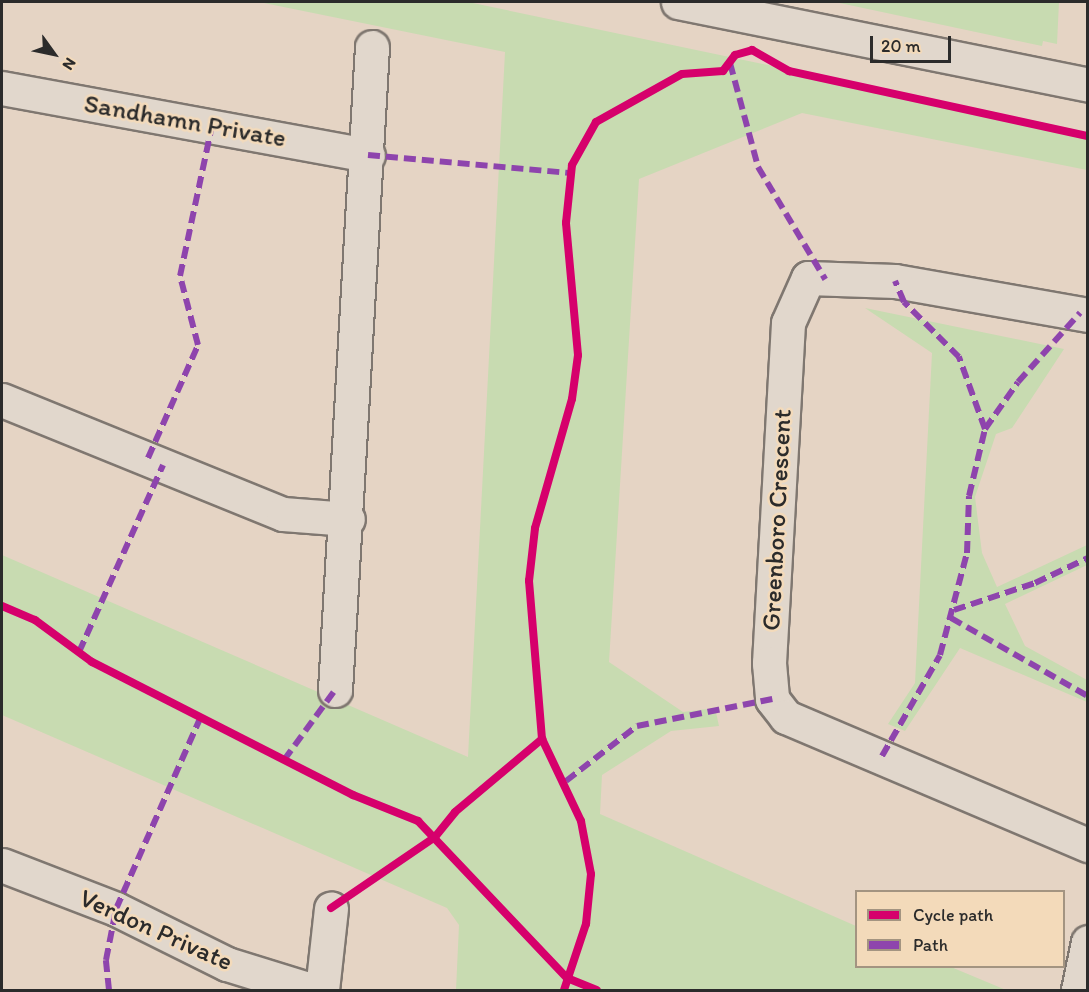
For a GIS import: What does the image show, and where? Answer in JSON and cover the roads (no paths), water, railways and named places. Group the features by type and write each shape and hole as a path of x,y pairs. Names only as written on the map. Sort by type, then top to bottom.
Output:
{"street":[{"path":"678,2 1088,85"},
{"path":"335,690 348,519 372,47"},
{"name":"Sandhamn Private","path":"2,87 368,155"},
{"name":"Greenboro Crescent","path":"1088,315 895,281 807,278 788,323 769,663 772,699 786,717 1088,844"},
{"path":"2,400 284,514 348,519"},
{"name":"Verdon Private","path":"2,865 116,909 227,964 311,990"},
{"path":"322,990 331,908"},
{"path":"1078,990 1088,942"}]}
